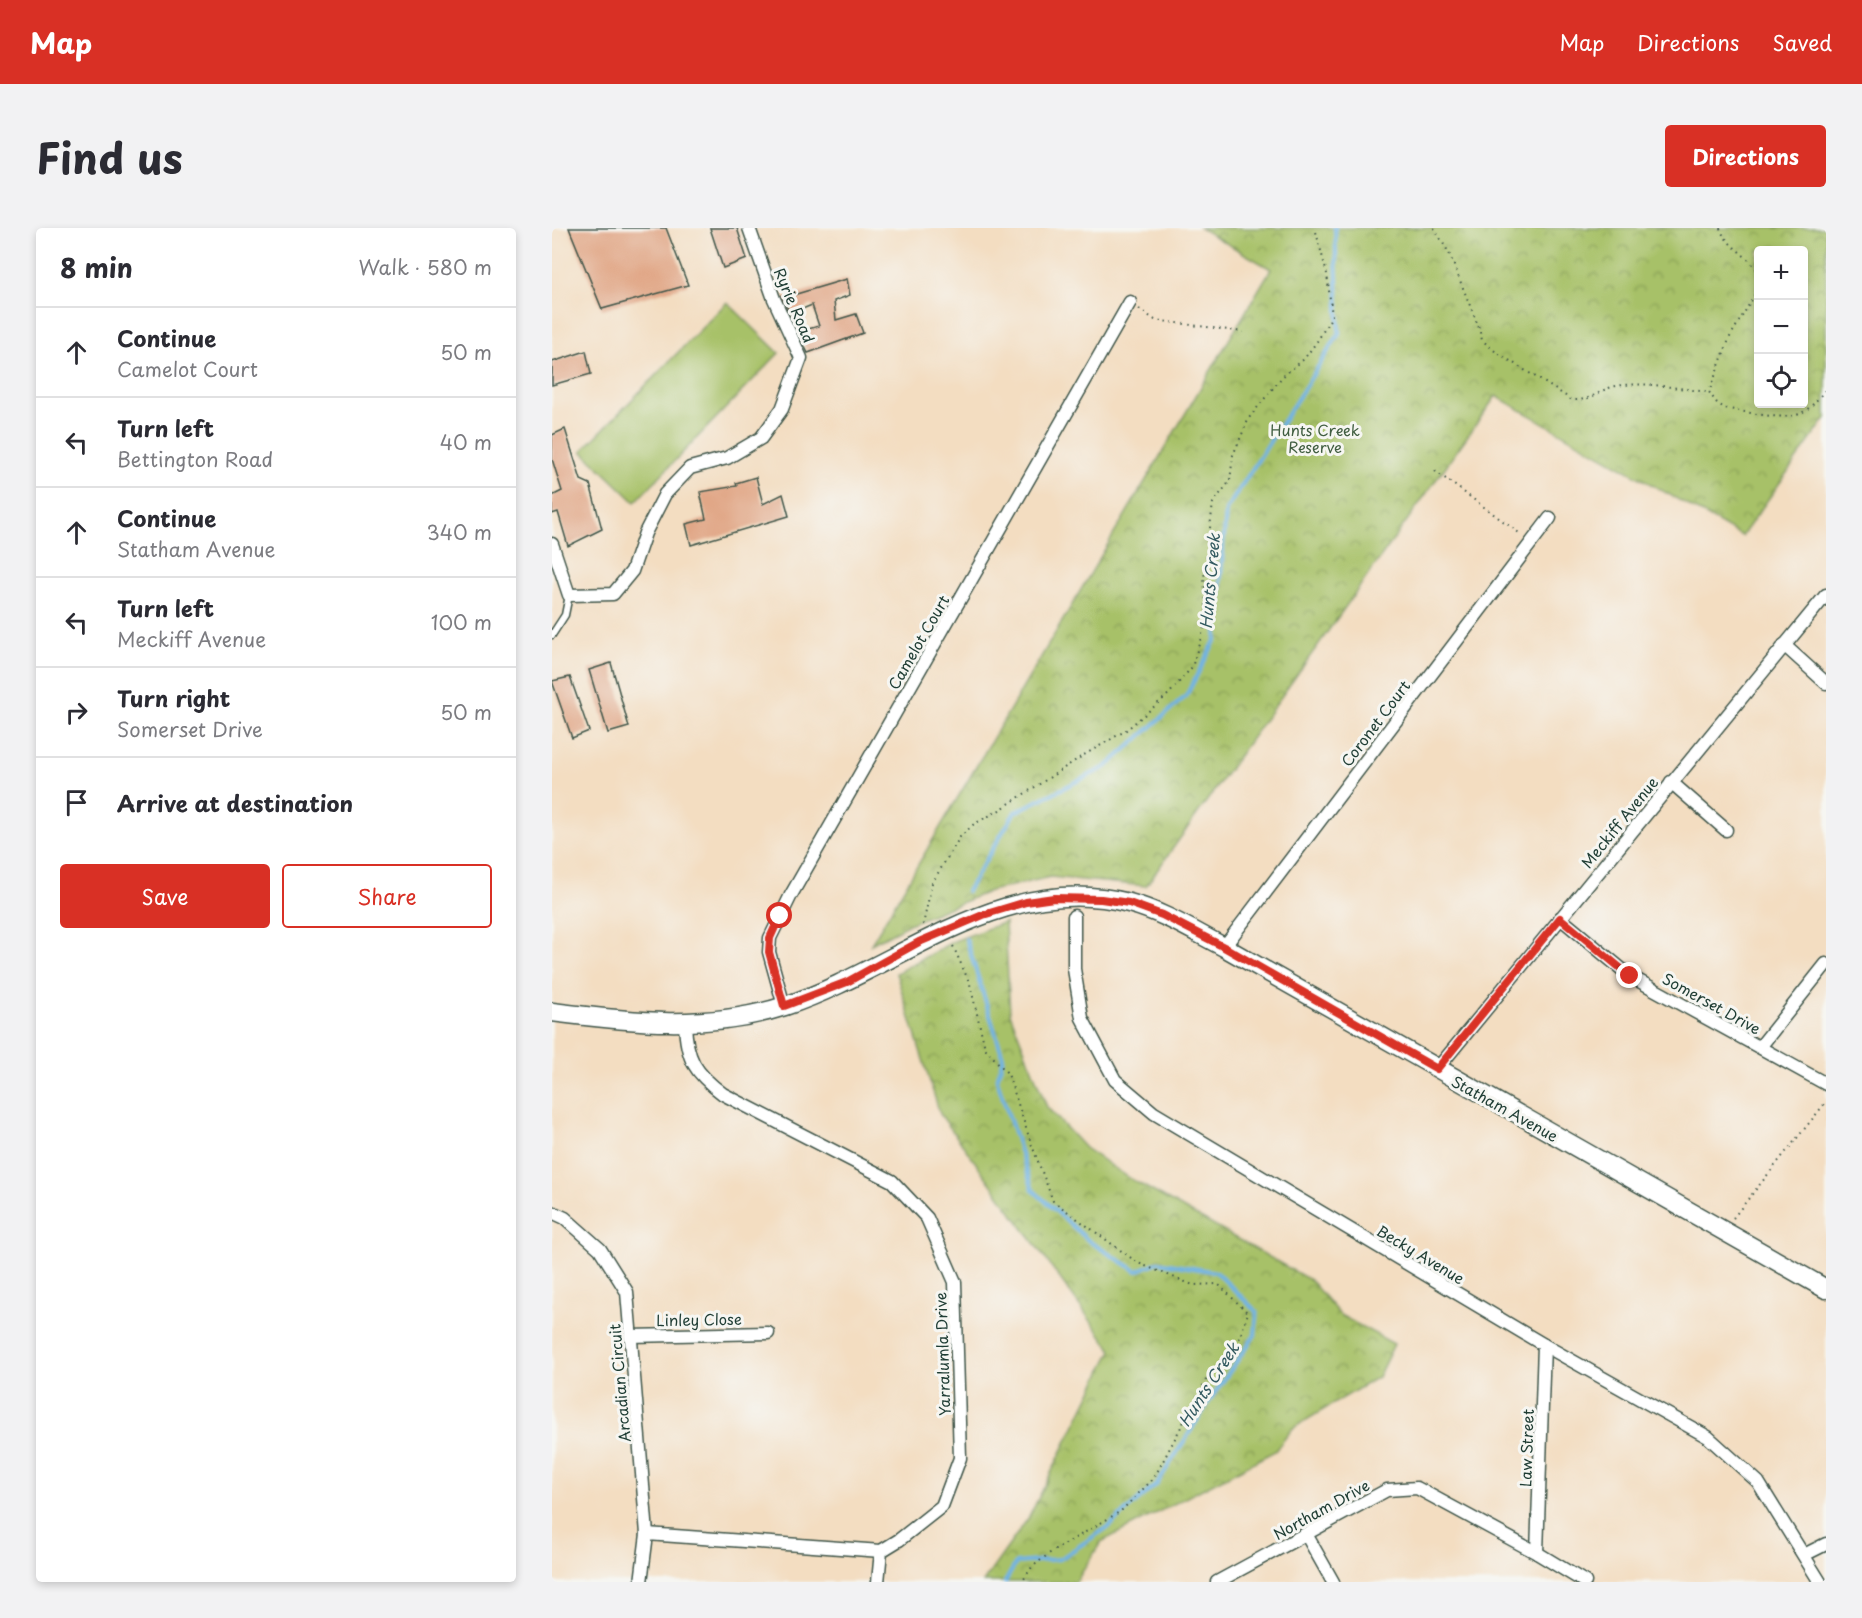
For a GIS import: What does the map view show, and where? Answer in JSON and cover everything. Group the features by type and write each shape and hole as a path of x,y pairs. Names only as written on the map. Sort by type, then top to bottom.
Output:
{"main road":[{"name":"Statham Avenue","path":"552,1012 623,1021 685,1023 718,1021 784,1006 847,982 945,930 1026,902 1079,897 1129,903 1162,915 1224,947 1826,1289"}],"street":[{"name":"Ryrie Road","path":"569,595 613,594 633,571 645,533 665,495 690,468 727,458 761,438 782,409 801,358 774,299 749,228"},
{"name":"Camelot Court","path":"784,1006 769,952 770,938 791,895 1130,302"},
{"name":"Coronet Court","path":"1224,947 1550,518"},
{"path":"552,544 569,595"},
{"name":"Meckiff Avenue","path":"1437,1069 1826,595"},
{"path":"1784,645 1826,683"},
{"path":"1671,782 1725,830"},
{"name":"Becky Avenue","path":"1074,916 1074,969 1082,1018 1115,1080 1154,1113 1544,1345 1708,1437 1758,1482 1820,1582"},
{"name":"Somerset Drive","path":"1560,918 1630,976 1826,1084"},
{"path":"1760,1047 1826,964"},
{"name":"Yarralumla Drive","path":"685,1023 686,1044 693,1066 709,1084 723,1094 892,1181 927,1218 955,1282 960,1458 942,1506 899,1540 880,1551"},
{"name":"Arcadian Circuit","path":"552,1212 565,1218 600,1249 627,1292 647,1534 641,1582"},
{"name":"Linley Close","path":"630,1336 768,1333"},
{"name":"Law Street","path":"1537,1553 1544,1345"},
{"name":"Northam Drive","path":"1217,1582 1387,1490 1417,1488 1537,1553 1585,1582"},
{"path":"647,1534 880,1551 878,1582"},
{"path":"1306,1534 1333,1582"},
{"path":"1804,1555 1826,1544"}],"lane":[{"path":"552,634 566,615 569,595"}],"path":[{"path":"919,942 932,883 960,837 974,824 1125,731 1168,694 1192,667 1207,618 1204,578 1213,503 1230,481 1233,455 1249,417 1282,377 1304,359 1332,316 1327,274 1315,228"},
{"path":"1434,228 1449,254 1482,340 1496,352 1572,400 1585,400 1613,386 1634,384 1709,392 1724,408 1788,417 1801,414 1826,389"},
{"path":"1720,228 1730,243 1754,263"},
{"path":"1709,392 1730,337 1754,296"},
{"path":"1130,302 1155,320 1243,332"},
{"path":"1435,471 1532,542"},
{"path":"945,930 970,984 985,1048 1008,1074 1053,1201 1138,1263 1193,1285 1218,1284 1248,1313 1239,1340 1207,1378 1154,1478 1121,1511 1032,1566 1022,1582"},
{"path":"1733,1218 1826,1102"}],"green space":[{"name":"Hunts Creek Reserve","path":"1200,228 1826,228 1826,418 1742,536 1496,396 1146,886 1050,877 990,891 911,923 871,944 1271,269"},
{"path":"727,302 779,353 635,502 582,451"},
{"path":"1005,922 1010,1013 1047,1107 1085,1148 1131,1179 1310,1280 1340,1315 1394,1344 1378,1377 1293,1428 1275,1451 1101,1542 1076,1582 983,1582 1029,1517 1112,1350 940,1114 896,973 954,941"}],"building":[{"path":"569,228 666,228 688,285 602,309"},
{"path":"710,228 737,228 747,259 723,268"},
{"path":"847,279 850,295 834,301 836,320 856,314 863,333 808,353 802,341 801,331 819,326 812,305 790,314 783,298"},
{"path":"586,351 591,374 552,385 552,362"},
{"path":"565,429 581,480 590,484 602,529 568,546 558,512 552,514 552,496 562,491 552,459 552,435"},
{"path":"756,477 763,504 783,494 789,516 691,545 686,524 706,519 700,492 737,486 736,483"},
{"path":"611,663 629,727 608,733 589,670"},
{"path":"570,677 589,731 572,738 552,681"}],"waterway":[{"name":"Hunts Creek","path":"967,891 1015,812 1106,767 1186,696 1216,639 1226,510 1339,334 1335,228"},
{"name":"Hunts Creek","path":"966,939 1003,1057 997,1080 1033,1190 1090,1242 1137,1271 1158,1262 1216,1272 1257,1312 1255,1335 1214,1394 1157,1484 1108,1527 1060,1559 1016,1563 1005,1582"}],"route":[{"path":"780,916 770,938 769,952 784,1006 847,982 945,930 1026,902 1079,897 1129,903 1162,915 1224,947 1437,1069 1560,918 1630,976"}]}
